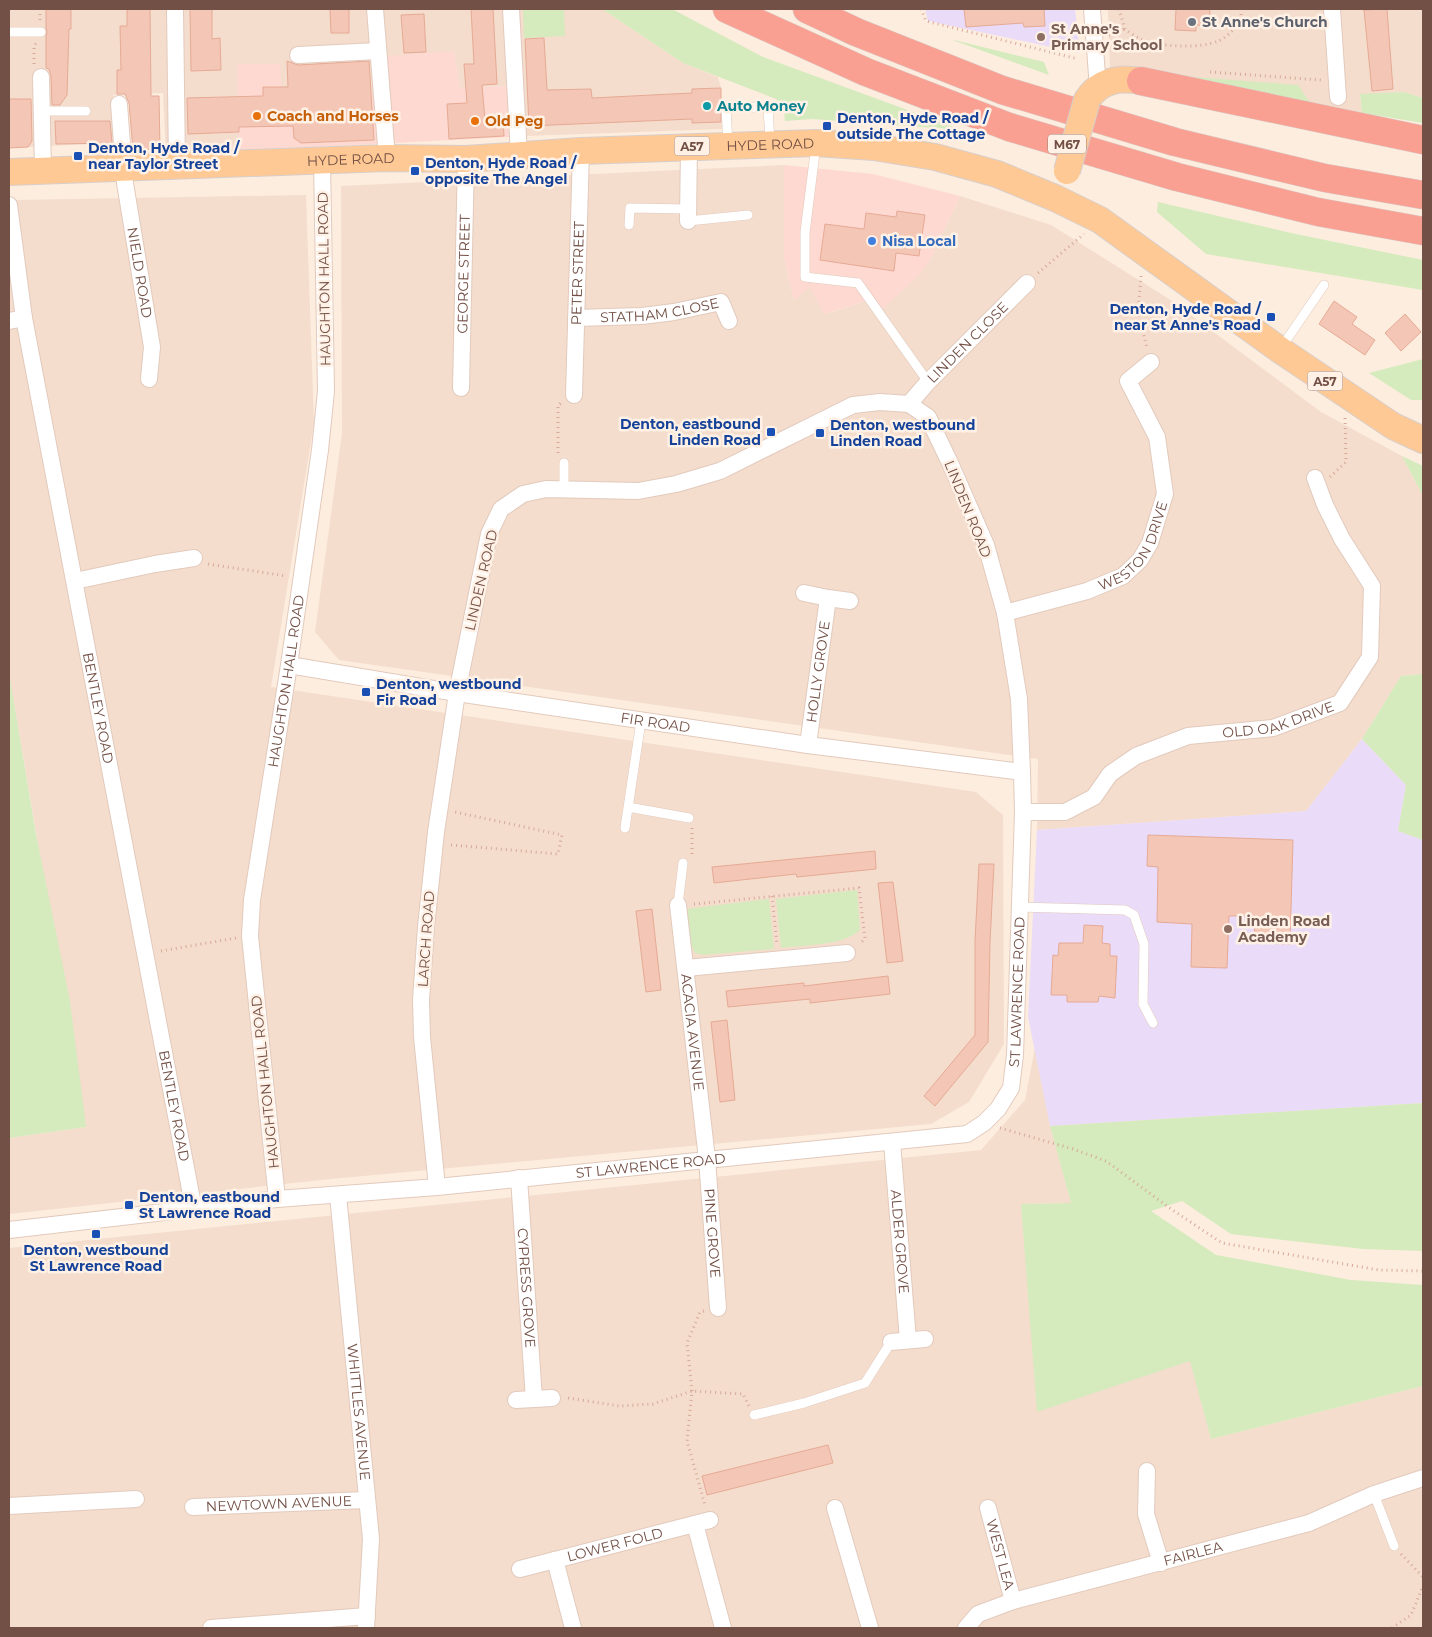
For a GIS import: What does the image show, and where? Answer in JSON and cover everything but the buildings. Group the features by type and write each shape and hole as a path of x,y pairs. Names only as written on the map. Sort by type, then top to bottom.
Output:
{"highway":[{"name":"M67","path":"727,9 866,72 1009,127 1178,177 1318,212 1423,230"},
{"name":"M67","path":"807,9 856,32 1012,93 1175,142 1325,178 1423,195"},
{"path":"1141,81 1423,140"}],"main road":[{"path":"1055,198 1067,171 1092,94 1107,82 1117,79 1141,81"},
{"name":"HYDE ROAD","path":"9,172 387,158 466,159 520,154 689,146 816,143 874,147 935,157 997,174 1055,198 1100,220 1280,350 1393,426 1423,440"}],"street":[{"path":"176,9 177,165"},
{"path":"375,9 387,158"},
{"path":"511,9 520,154"},
{"path":"1092,9 1092,94"},
{"path":"1332,9 1338,89"},
{"path":"298,55 378,51"},
{"path":"41,77 43,171"},
{"name":"NIELD ROAD","path":"120,104 125,183 152,347 149,379"},
{"path":"688,215 689,146"},
{"name":"PETER STREET","path":"574,394 581,151"},
{"name":"GEORGE STREET","path":"461,388 466,159"},
{"name":"HAUGHTON HALL ROAD","path":"277,1199 250,936 252,900 290,665 320,450 326,392 322,161"},
{"name":"BENTLEY ROAD","path":"9,205 16,320 75,581 194,1210"},
{"name":"LINDEN CLOSE","path":"909,404 928,382 1027,283"},
{"name":"STATHAM CLOSE","path":"576,318 642,316 674,312 721,302 729,321"},
{"name":"WESTON DRIVE","path":"1005,613 1087,591 1123,576 1140,560 1150,543 1165,494 1157,437 1128,381 1151,362"},
{"name":"LINDEN ROAD","path":"457,693 489,534 501,509 523,494 546,489 638,491 676,484 720,471 853,405 880,402 909,404 928,417 950,463 986,546 1005,613 1019,700 1022,819"},
{"name":"OLD OAK DRIVE","path":"1022,819 1065,812 1094,797 1110,774 1136,756 1188,736 1273,728 1340,703 1370,657 1372,586 1325,505 1315,478"},
{"path":"75,581 155,564 194,558"},
{"path":"804,593 850,601"},
{"name":"HOLLY GROVE","path":"808,745 828,598"},
{"name":"FIR ROAD","path":"290,665 641,721 808,745 1022,772"},
{"name":"LARCH ROAD","path":"437,1187 422,1037 421,1000 435,844 457,693"},
{"name":"ST LAWRENCE ROAD","path":"9,1230 277,1199 437,1187 967,1134 984,1123 998,1109 1011,1088 1015,1055 1022,819"},
{"name":"ACACIA AVENUE","path":"678,905 707,1159"},
{"path":"686,968 846,953"},
{"name":"ALDER GROVE","path":"892,1142 908,1340"},
{"name":"PINE GROVE","path":"707,1159 718,1308"},
{"name":"CYPRESS GROVE","path":"519,1178 534,1399"},
{"name":"WHITTLES AVENUE","path":"338,1195 371,1539 366,1622"},
{"path":"891,1342 925,1339"},
{"path":"516,1400 552,1398"},
{"path":"1147,1471 1146,1514 1161,1563"},
{"name":"FAIRLEA","path":"966,1628 978,1614 1013,1601 1309,1522 1374,1494 1423,1478"},
{"path":"9,1506 136,1499"},
{"name":"NEWTOWN AVENUE","path":"193,1507 366,1500"},
{"path":"835,1508 870,1628"},
{"name":"WEST LEA","path":"988,1508 1013,1601"},
{"path":"702,1522 723,1628"},
{"name":"LOWER FOLD","path":"520,1569 702,1522"},
{"path":"555,1560 573,1628"},
{"path":"211,1628 366,1622"}],"lane":[{"path":"9,32 40,32"},
{"path":"728,145 726,108 768,107 770,144"},
{"path":"42,111 86,111"},
{"path":"816,143 804,232 805,277 858,284 928,382"},
{"path":"629,225 630,208 688,215 748,215"},
{"path":"1280,350 1324,285"},
{"path":"564,463 564,489"},
{"path":"625,828 641,721"},
{"path":"628,807 689,818"},
{"path":"678,905 683,863"},
{"path":"1019,907 1125,910 1134,915 1144,944 1143,1004 1153,1023"},
{"path":"754,1415 804,1403 865,1383 891,1342"},
{"path":"1374,1494 1394,1546"}],"path":[{"path":"921,9 926,22 1078,59"},
{"path":"1119,9 1125,29 1142,40 1175,46 1196,47 1217,42 1230,34 1242,21 1241,9"},
{"path":"1203,71 1338,89"},
{"path":"1027,283 1100,220"},
{"path":"1143,250 1138,312 1151,362"},
{"path":"1344,393 1346,462"},
{"path":"564,463 558,455 558,405 574,394"},
{"path":"194,558 210,565 302,578"},
{"path":"435,844 558,854 562,835 440,809"},
{"path":"683,863 692,856 692,828 689,818"},
{"path":"678,905 859,888 865,939 846,953"},
{"path":"772,896 778,959"},
{"path":"145,954 250,936"},
{"path":"984,1123 1073,1149 1106,1161 1171,1209 1222,1243 1379,1270 1423,1271"},
{"path":"702,1522 686,1441 692,1391 686,1343 700,1312 718,1308"},
{"path":"552,1398 564,1397 619,1406 653,1404 692,1391 743,1394 754,1415"},
{"path":"1394,1546 1423,1577"},
{"path":"1392,1628 1411,1615 1423,1586"}],"shaded area":[{"path":"9,9 602,9 683,63 718,77 721,88 722,129 526,136 524,85 460,88 454,51 373,94 281,94 238,151 166,152 163,93 113,95 114,143 9,148"},
{"name":"St Anne's Primary School","path":"925,9 1075,9 1080,53 928,21"},
{"path":"1108,9 1423,9 1423,98 1404,92 1360,95 1362,113 1110,68"},
{"path":"454,51 460,88 509,86 512,137 238,151 237,64 280,64 282,94 373,94 371,57"},
{"path":"784,165 784,258 794,300 810,286 825,314 866,301 931,258 960,196 1051,225 1169,299 1321,412 1402,456 1423,496 1423,674 1401,676 1362,739 1306,811 1037,830 1038,759 339,660 315,632 342,433 341,186"},
{"path":"784,165 873,174 960,196 931,258 921,273 883,309 866,301 824,314 810,287 794,300 784,258"},
{"path":"306,195 314,423 271,687 976,792 1003,815 1004,1044 969,1102 931,1124 331,1179 9,1214 9,1138 86,1127 9,673 9,258 24,262 16,200"},
{"name":"Linden Road Academy","path":"1362,739 1406,785 1398,831 1423,840 1423,1103 1050,1126 1028,1017 1037,830 1306,811"},
{"path":"1035,1048 1050,1126 1071,1203 1021,1204 1025,1249 1191,1361 1211,1439 1423,1386 1423,1628 9,1628 9,1248 981,1150 1025,1100"}],"green space":[{"path":"523,9 564,9 565,36 524,38"},
{"path":"602,9 672,9 763,57 962,130 812,119 785,121 784,110 776,99 683,63"},
{"path":"950,39 1044,62 1049,75"},
{"path":"1180,76 1298,85 1310,103"},
{"path":"1404,92 1423,98 1423,123 1362,113 1360,94"},
{"path":"1158,202 1291,233 1423,260 1423,290 1206,254 1157,212"},
{"path":"1423,359 1423,400 1411,400 1369,373"},
{"path":"1402,456 1423,466 1423,496"},
{"path":"9,673 36,834 70,1001 86,1127 9,1138"},
{"path":"1423,674 1423,840 1398,831 1406,785 1362,739 1401,676"},
{"path":"857,890 860,930 853,935 834,942 781,948 776,899"},
{"path":"769,899 774,949 703,955 695,953 691,945 686,909"},
{"path":"1423,1103 1423,1251 1363,1249 1231,1234 1182,1201 1151,1211 1216,1255 1351,1280 1423,1285 1423,1386 1211,1439 1190,1361 1037,1412 1021,1204 1071,1203 1050,1126"}],"place":[{"name":"St Anne's Church","path":"1192,22"},
{"name":"St Anne's Primary School","path":"1041,37"},
{"name":"Auto Money","path":"707,106"},
{"name":"Coach and Horses","path":"257,116"},
{"name":"Old Peg","path":"475,121"},
{"name":"Denton, Hyde Road / outside The Cottage","path":"827,126"},
{"name":"Denton, Hyde Road / near Taylor Street","path":"78,156"},
{"name":"Denton, Hyde Road / opposite The Angel","path":"415,171"},
{"name":"Nisa Local","path":"872,241"},
{"name":"Denton, Hyde Road / near St Anne's Road","path":"1271,317"},
{"name":"Denton, eastbound Linden Road","path":"771,432"},
{"name":"Denton, westbound Linden Road","path":"820,433"},
{"name":"Denton, westbound Fir Road","path":"366,692"},
{"name":"Linden Road Academy","path":"1228,929"},
{"name":"Denton, eastbound St Lawrence Road","path":"129,1205"},
{"name":"Denton, westbound St Lawrence Road","path":"96,1234"}]}
